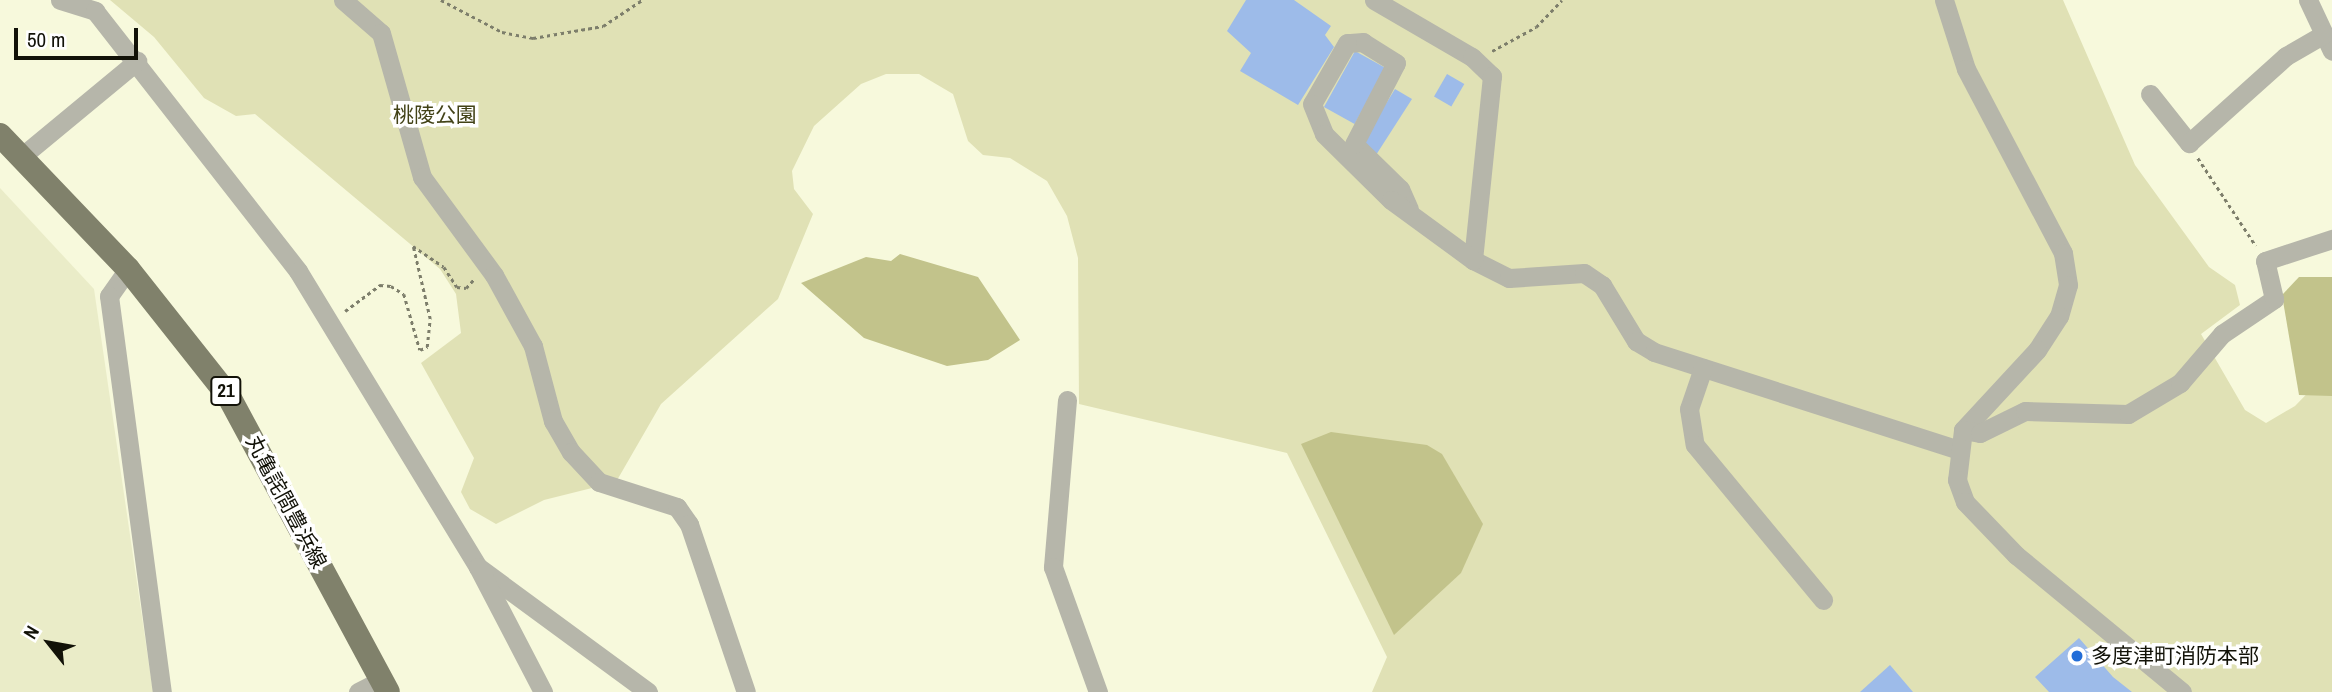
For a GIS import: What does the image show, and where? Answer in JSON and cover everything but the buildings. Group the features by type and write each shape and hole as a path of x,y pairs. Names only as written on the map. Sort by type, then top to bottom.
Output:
{"main road":[{"name":"丸亀詫間豊浜線","path":"0,135 128,269 229,396 385,686"}],"street":[{"path":"60,0 95,11 137,61 331,321 478,567 543,692"},
{"path":"343,0 381,33 422,177 496,279 533,346 553,421 571,453 599,482 677,508 689,524 746,692"},
{"path":"1374,0 1476,60 1492,76 1494,92 1473,260"},
{"path":"1944,0 1966,69 2063,253 2067,285 2059,316 2037,350 1960,439 1957,480 1983,523 2182,692"},
{"path":"2150,94 2189,143 2286,56 2328,43 2308,0"},
{"path":"1409,209 1400,189 1354,145 1396,63 1363,42 1347,43 1312,104 1315,116 1341,154 1409,209 1473,260 1509,278 1584,272 1602,285 1636,341 1703,368 1960,439 1980,433 2025,411 2128,414 2180,383 2222,334 2274,299 2265,261 2332,239"},
{"path":"20,157 137,61"},
{"path":"128,269 109,296 162,692"},
{"path":"1703,368 1689,409 1695,445 1823,600"},
{"path":"1067,400 1053,567 1098,692"},
{"path":"478,567 648,692"},
{"path":"358,692 385,686"}],"path":[{"path":"441,0 502,32 533,38 603,26 642,0"},
{"path":"1476,60 1536,27 1562,0"},
{"path":"2189,143 2265,261"},
{"path":"331,321 380,285 391,286 404,294 420,350 427,347 430,319 413,246 444,267 457,287 466,288 470,278 496,279"}],"shaded area":[{"path":"0,188 94,289 153,692 0,692"},
{"path":"900,254 978,277 1020,340 988,360 947,366 864,338 801,283 866,257 891,261"},
{"path":"2299,277 2332,277 2332,396 2299,395 2282,295"},
{"path":"1331,432 1427,445 1442,454 1483,524 1461,573 1394,635 1301,444"}],"green space":[{"name":"桃陵公園","path":"110,0 2063,0 2135,165 2209,267 2235,285 2240,305 2201,334 2245,410 2266,423 2295,406 2332,368 2332,692 1372,692 1387,657 1287,453 1079,404 1078,258 1067,216 1047,181 1010,158 983,155 968,141 953,94 919,74 886,74 861,84 814,126 792,171 794,189 813,214 778,299 661,404 616,482 544,500 496,524 470,509 461,492 474,458 421,363 461,333 456,294 440,269 255,114 236,116 204,98 154,37"}],"place":[{"name":"多度津町消防本部","path":"2077,656"}]}
